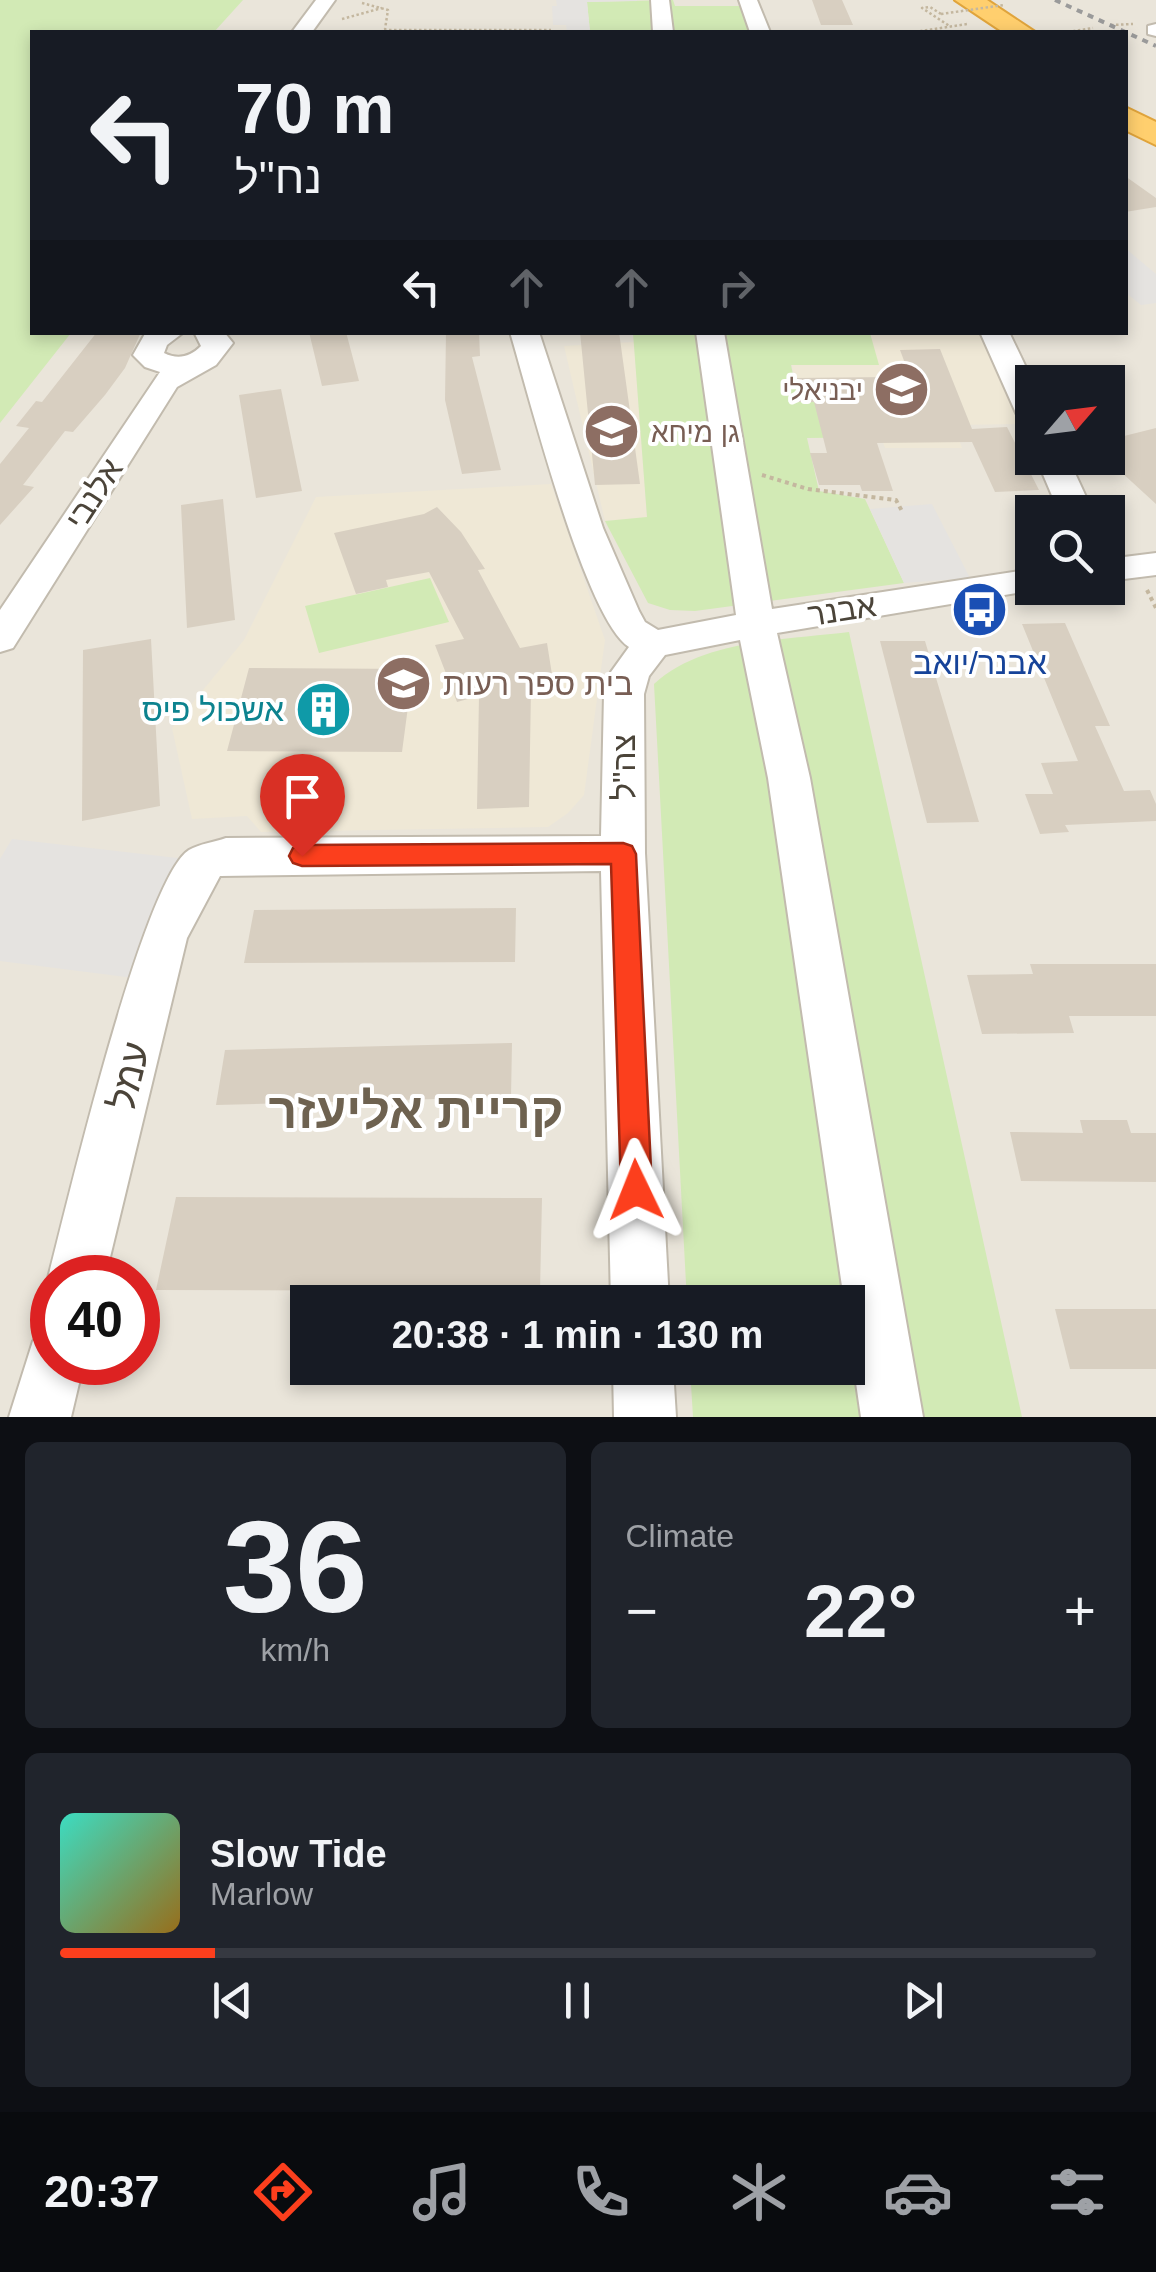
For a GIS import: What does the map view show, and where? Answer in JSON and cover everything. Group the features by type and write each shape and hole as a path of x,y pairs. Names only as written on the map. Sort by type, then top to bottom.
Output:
{"highway":[{"path":"939,0 976,19 1014,30"},
{"path":"1128,98 1156,114"},
{"path":"1128,118 1156,136"}],"street":[{"path":"287,30 306,0"},
{"path":"304,30 326,0"},
{"path":"660,0 663,30"},
{"path":"748,0 759,30"},
{"path":"525,335 586,528 620,611 632,631 653,644"},
{"path":"710,335 756,624 789,778 892,1417"},
{"path":"995,335 1015,377"},
{"path":"158,340 168,366 207,340"},
{"name":"אלנבי","path":"0,594 147,374 158,340"},
{"name":"אלנבי","path":"0,639 166,381 207,340"},
{"name":"אבנר","path":"653,644 1015,584"},
{"name":"צה\"ל","path":"639,1285 623,854 624,694 630,672 653,644"},
{"name":"עמל","path":"82,1255 164,938 192,878 204,863 226,856 623,854"},
{"path":"40,1417 48,1385"},
{"path":"644,1385 645,1417"}],"path":[{"path":"362,3 388,10 384,30"},
{"path":"951,26 922,8 930,7 941,14 1004,6"},
{"path":"927,30 976,19"},
{"path":"1080,30 1093,28"},
{"path":"731,466 808,489 896,500 903,513"}],"shaded area":[{"path":"0,0 1156,0 1156,1417 0,1417"},
{"path":"556,0 637,0 587,2 590,30 567,30 566,25 553,25 552,6 557,6"},
{"path":"1128,251 1156,274 1156,303 1141,305 1128,294"},
{"name":"יבניאלי","path":"785,335 980,335 1015,404 1015,424 954,425 962,448 885,448 881,437 807,437"},
{"name":"גן מיחא","path":"634,342 647,518 605,521 564,346"},
{"name":"בית ספר רעות","path":"551,484 605,640 584,795 568,813 548,827 261,832 247,816 192,819 172,728 244,640 316,497"},
{"path":"932,504 970,578 904,583 870,509"},
{"path":"12,839 186,859 134,978 0,961 0,859"}],"green space":[{"path":"0,0 243,0 216,30 30,30 30,335 69,335 0,423"},
{"path":"673,0 675,6 741,6 747,30 590,30 587,2"},
{"path":"633,335 871,335 879,365 791,365 799,402 885,401 896,437 807,438 819,491 865,499 904,583 695,611 670,610 648,603 605,521 647,517"},
{"path":"430,578 449,622 319,653 305,606"},
{"path":"849,632 1022,1417 693,1417 691,1385 865,1385 865,1285 686,1285 654,684 696,658 773,640"}],"building":[{"path":"812,0 842,0 853,25 821,25"},
{"path":"1128,178 1156,198 1156,207 1128,212"},
{"path":"95,335 140,335 125,368 73,432 65,431 23,485 34,487 0,525 0,464 29,428 16,426 36,401 42,402"},
{"path":"310,335 347,335 359,381 322,386"},
{"path":"446,335 479,335 480,356 472,357 501,470 462,474 445,400"},
{"path":"580,335 619,335 640,484 595,485"},
{"path":"940,349 972,429 1007,427 1015,443 1015,475 1031,475 1039,490 995,492 972,442 877,443 893,491 862,491 860,485 819,485 810,453 827,453 814,402 799,402 794,378 890,377 886,366 906,366 900,350"},
{"path":"281,389 302,491 256,498 239,395"},
{"path":"1156,428 1156,504 1124,475 1125,436"},
{"path":"223,499 235,620 187,628 181,505"},
{"path":"437,507 461,532 485,569 478,570 520,648 547,643 554,687 531,690 529,807 477,809 479,696 457,702 435,645 464,639 429,572 386,580 388,587 356,594 334,533 424,514"},
{"path":"1065,623 1110,726 1095,726 1124,791 1150,790 1156,804 1156,821 1065,825 1069,832 1040,834 1025,794 1053,794 1041,763 1078,761 1022,624"},
{"path":"151,639 160,806 82,821 83,650"},
{"path":"880,641 925,641 979,822 927,823"},
{"name":"אשכול פיס","path":"249,668 413,669 402,752 227,751"},
{"path":"516,908 515,962 244,963 254,910"},
{"path":"1030,964 1156,964 1156,1016 1069,1016 1074,1033 982,1034 967,975 1033,974"},
{"path":"512,1043 511,1097 216,1105 225,1050"},
{"path":"1080,1120 1127,1120 1131,1133 1156,1133 1156,1182 1021,1181 1010,1132 1083,1133"},
{"path":"176,1197 542,1198 540,1285 290,1285 290,1290 160,1290 160,1271"},
{"path":"1055,1309 1156,1309 1156,1369 1070,1369"}],"railway":[{"path":"1055,0 1121,30"},
{"path":"1128,33 1156,46"}],"place":[{"name":"יבניאלי","path":"902,390"},
{"name":"גן מיחא","path":"612,432"},
{"name":"אבנר/יואב","path":"980,609"},
{"name":"בית ספר רעות","path":"404,684"},
{"name":"אשכול פיס","path":"323,710"}],"district":[{"name":"קריית אליעזר","path":"416,1111"}],"route":[{"path":"302,856 623,854 636,1190"}]}
